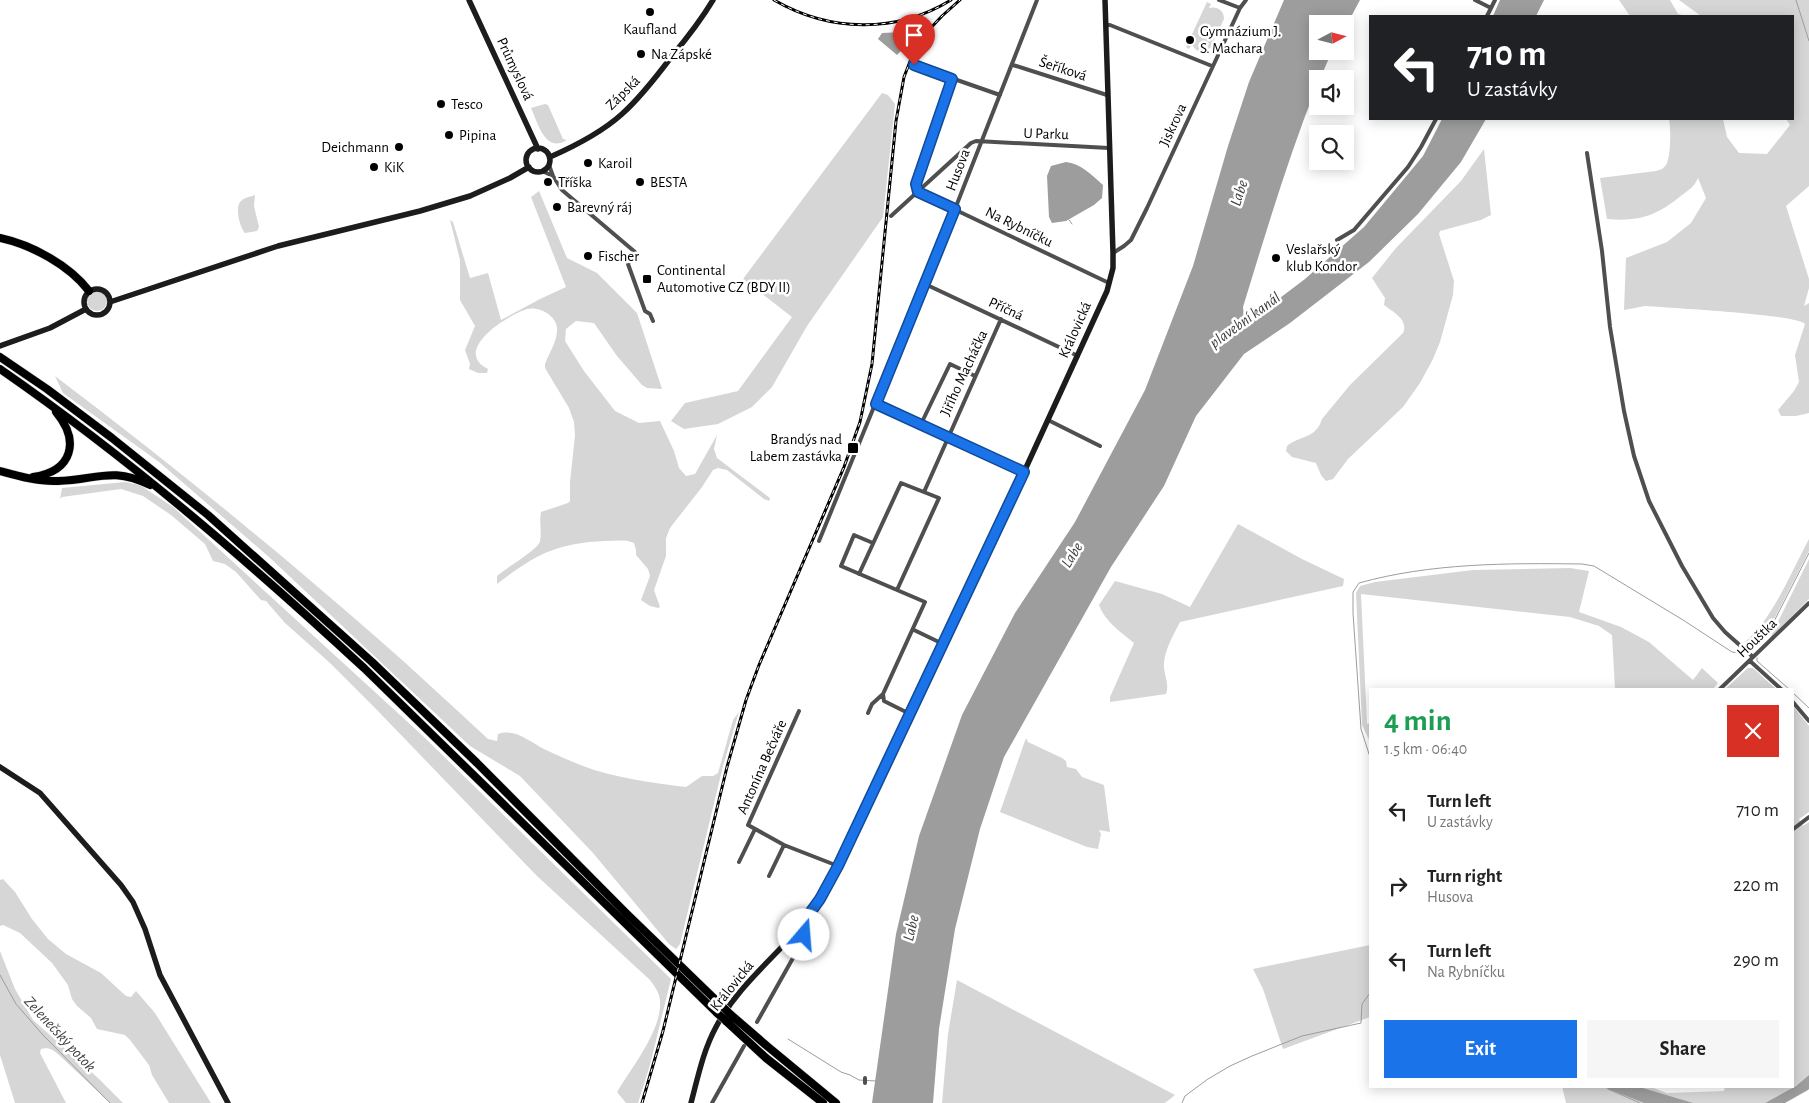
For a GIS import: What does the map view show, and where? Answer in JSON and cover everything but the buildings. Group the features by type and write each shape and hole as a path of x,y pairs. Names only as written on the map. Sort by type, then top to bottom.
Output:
{"highway":[{"path":"0,238 28,247 49,258 79,279 89,291"},
{"path":"0,357 47,389 112,438 222,527 372,662 477,763 626,913 721,1005 728,1017 766,1058 823,1103"},
{"path":"0,369 104,444 171,497 262,576 364,668 717,1013 728,1017 767,1046 836,1103"},
{"path":"24,477 44,474 58,468 67,458 70,449 70,436 67,428 54,409 42,398"},
{"path":"0,471 24,477 58,481 108,474 122,475 144,482 171,497"}],"main road":[{"name":"Průmyslová","path":"469,0 538,149"},
{"name":"Zápská","path":"550,157 586,139 621,115 645,91 696,26 713,0"},
{"name":"Královická","path":"691,1103 707,1047 728,1007 802,924 820,899 838,866 1078,356 1109,283 1114,268 1114,253 1105,0"},
{"path":"538,149 545,151 550,157 549,165 542,171 536,172 529,167 527,161 528,155 533,150 538,149"},
{"path":"110,302 278,246 420,211 470,196 529,167"},
{"path":"101,289 108,294 110,302 107,310 101,314 92,314 86,309 84,299 89,291 101,289"},
{"path":"0,346 64,322 86,309"},
{"path":"0,767 40,793 133,902 145,929 160,975 228,1103"}],"street":[{"name":"Husova","path":"819,541 925,284 1013,65 1037,0"},
{"path":"1219,0 1240,8"},
{"name":"Jiskrova","path":"1114,253 1124,246 1135,232 1212,66 1240,8 1246,0"},
{"path":"1475,0 1491,8"},
{"path":"1488,15 1495,0"},
{"path":"1106,24 1212,66"},
{"path":"914,65 1000,95"},
{"name":"Šeříková","path":"1013,65 1107,95"},
{"path":"918,192 917,178 952,79"},
{"path":"1337,240 1354,230 1408,167 1421,148 1435,120"},
{"path":"891,216 971,143 981,142"},
{"name":"U Parku","path":"981,142 1109,148"},
{"path":"1587,153 1602,251 1610,327 1624,411 1634,456 1652,507 1682,566 1713,618 1779,688"},
{"path":"549,165 553,176 562,190 634,252 628,264 645,311 650,314 653,321"},
{"path":"542,171 553,176"},
{"name":"Na Rybníčku","path":"918,192 1109,283"},
{"name":"Příčná","path":"925,284 1078,356"},
{"name":"Jiřího Macháčka","path":"924,492 1001,320"},
{"path":"921,424 950,364 975,376"},
{"path":"876,404 1024,472"},
{"path":"1048,420 1100,446"},
{"path":"859,574 901,484 939,498 897,590"},
{"path":"868,713 872,704 883,694 914,630 925,602 841,566 854,535 874,543"},
{"name":"Houštka","path":"1721,688 1809,604"},
{"path":"914,630 943,644"},
{"path":"883,694 884,701 910,714"},
{"path":"1794,703 1809,721"},
{"name":"Antonína Bečváře","path":"799,711 748,825 784,845 838,866"},
{"path":"1794,828 1809,817"},
{"path":"739,862 755,829"},
{"path":"769,876 784,845"},
{"name":"Královická","path":"757,1022 802,942 804,932 802,924"},
{"path":"712,1103 744,1046"}],"shaded area":[{"path":"1619,0 1670,0 1678,14 1682,15 1629,15"},
{"path":"1679,0 1809,0 1809,186 1786,206 1809,279 1809,288 1804,306 1809,303 1809,413 1796,416 1781,416 1778,410 1799,382 1795,355 1805,324 1796,320 1779,317 1730,312 1645,306 1624,310 1626,258 1667,242 1691,223 1706,198 1698,178 1689,190 1665,208 1648,216 1619,220 1607,219 1600,178 1656,171 1664,167 1668,161 1670,149 1669,120 1723,120 1727,137 1739,153 1767,154 1790,125 1787,120 1794,120 1794,15 1700,15"},
{"path":"1207,2 1211,4 1209,8 1217,8 1221,11 1224,19 1210,48 1200,51 1195,49 1192,44 1189,49 1186,47"},
{"path":"882,93 888,95 895,104 883,217 807,326 772,387 752,407 718,424 684,429 671,421 685,403 738,391 792,317 743,279"},
{"path":"545,104 548,105 563,139 567,140 553,143 543,135 531,108"},
{"path":"1484,149 1491,215 1481,220 1440,231 1439,234 1454,281 1453,295 1440,342 1433,359 1420,383 1403,407 1348,459 1333,479 1326,481 1316,463 1292,457 1286,451 1287,446 1316,430 1322,419 1350,385 1403,333 1404,324 1402,320 1384,305 1385,298 1372,278 1396,248 1461,181"},
{"path":"539,191 567,258 597,273 637,313 662,389 647,388 642,385 617,356 594,323 576,321 566,329 565,341 584,371 615,411 639,423 660,421 674,451 679,468 686,476 695,474 717,435 714,449 717,458 770,498 769,501 764,499 727,470 718,468 713,470 670,528 666,538 666,556 654,590 660,607 658,608 650,606 641,600 650,576 648,569 636,555 634,543 628,541 588,542 559,548 535,558 497,584 497,576 534,549 540,541 541,512 570,501 575,435 574,422 569,408 545,368 555,342 557,328 554,319 542,310 527,309 508,318 486,334 479,343 476,352 478,361 488,369 487,373 478,373 469,369 470,364 465,350 475,326 460,300 460,260 450,220 453,222 470,278 488,273 501,320 566,287 531,197"},
{"path":"255,195 254,206 259,227 257,231 245,233 239,218 239,205 246,198"},
{"path":"97,291 104,294 107,301 104,308 97,311 90,308 87,301 90,294"},
{"path":"55,376 258,536 390,649 488,739 497,741 498,734 516,734 544,749 595,770 634,780 686,787 702,776 713,776 718,773 733,720 739,712 723,766 680,944 676,949 669,944 593,853 520,776 470,746 269,557 159,462 63,393"},
{"path":"125,482 140,485 173,507 424,737 671,979 650,1065 638,1103 626,1103 617,1092 644,1050 659,1016 660,998 650,980 537,876 330,663 285,623 266,601 261,600 236,572 225,564 213,561 205,544 171,515 143,496 121,489 62,497 60,499 62,488"},
{"path":"1238,524 1302,559 1344,579 1343,586 1180,622 1166,652 1164,667 1167,686 1166,694 1110,702 1110,697 1134,643 1109,622 1099,605 1115,581 1162,594 1190,607"},
{"path":"1809,539 1809,551 1767,633 1759,637 1749,648 1745,642 1773,608"},
{"path":"1809,559 1809,599 1769,640"},
{"path":"1570,568 1589,571 1579,612 1621,627 1649,642 1693,680 1702,668 1718,683 1714,688 1615,688 1612,635 1599,626 1570,617 1361,594 1369,740 1362,725 1356,593 1360,586 1375,582 1473,570"},
{"path":"1748,668 1753,668 1775,688 1726,688"},
{"path":"1794,707 1809,726 1809,812 1799,819 1803,826 1809,822 1809,1075 1794,1087"},
{"path":"1026,738 1028,742 1062,758 1066,761 1067,767 1076,769 1082,777 1104,785 1110,832 1099,830 1101,834 1098,849 1087,847 1000,812"},
{"path":"3,879 15,892 32,919 48,939 66,954 101,973 126,996 131,997 136,991 155,1013 211,1103 169,1103 152,1075 149,1065 130,1040 125,1035 97,1029 91,1018 72,999 68,985 52,963 20,933 3,925 0,926 0,880"},
{"path":"1369,945 1369,1017 1283,1049 1263,989 1253,969"},
{"path":"0,951 15,989 33,1020 123,1103 110,1103 59,1055 53,1050 46,1048 41,1049 40,1053 66,1103 15,1103 0,1055"},
{"path":"957,980 1175,1095 1165,1103 942,1103 948,1034"},
{"path":"1562,1088 1653,1088 1667,1093 1724,1091 1725,1088 1792,1088 1765,1103 1566,1103"}],"water":[{"path":"1284,0 1360,0 1352,15 1309,15 1309,60 1328,60 1324,70 1309,70 1309,106 1296,140 1243,307 1244,318 1252,319 1305,279 1364,227 1423,156 1441,120 1485,120 1461,162 1418,214 1369,262 1290,323 1244,354 1196,416 1164,486 1111,567 1004,757 980,829 955,929 939,1029 933,1103 872,1103 896,934 919,836 962,715 1015,613 1075,522 1145,390 1193,266 1249,82"},
{"path":"1500,0 1544,0 1536,15 1493,15"},
{"path":"903,32 911,40 897,55 878,39 882,33"},
{"path":"1066,162 1081,167 1103,185 1102,198 1094,205 1066,221 1052,223 1049,217 1047,176 1051,166"},
{"path":"1809,1075 1808,1090 1785,1103 1765,1103 1794,1088"},
{"path":"1606,1088 1643,1088 1693,1103 1644,1103"}],"waterway":[{"path":"1796,0 1809,41"},
{"path":"1069,220 1072,224"},
{"path":"1748,648 1768,633 1809,553"},
{"path":"1369,754 1361,729 1353,613 1353,592 1359,583 1386,576 1441,568 1497,564 1582,564 1594,566 1732,652 1743,652"},
{"path":"1757,658 1757,661 1788,688"},
{"path":"1794,694 1809,708"},
{"name":"Zelenečský potok","path":"0,975 16,1004 43,1035 110,1103"},
{"path":"1182,1103 1185,1096 1208,1079 1252,1056 1302,1036 1361,1023 1362,1004 1369,994"},
{"path":"788,1039 841,1072 859,1080 876,1081"},
{"path":"1608,1089 1640,1103"}],"railway":[{"path":"774,0 795,11 817,18 862,25 908,19 930,11 951,0"},
{"path":"642,1103 663,1031 727,767 746,700 759,665 844,467 860,422 872,364 896,121 904,77 914,51 926,33 960,0"}],"place":[{"name":"Kaufland","path":"650,12"},
{"name":"Gymnázium J. S. Machara","path":"1190,40"},
{"name":"Na Zápské","path":"641,54"},
{"name":"Tesco","path":"441,104"},
{"name":"Pipina","path":"449,135"},
{"name":"Deichmann","path":"399,147"},
{"name":"Karoil","path":"588,163"},
{"name":"KiK","path":"374,167"},
{"name":"Tříška","path":"548,182"},
{"name":"BESTA","path":"640,182"},
{"name":"Barevný ráj","path":"557,207"},
{"name":"Fischer","path":"588,256"},
{"name":"Veslařský klub Kondor","path":"1276,258"},
{"name":"Continental Automotive CZ (BDY II)","path":"647,279"},
{"name":"Brandýs nad Labem zastávka","path":"853,448"}],"route":[{"path":"804,935 802,924 820,899 838,866 1024,472 876,404 955,209 918,192 916,184 952,79 914,65"}],"water label":[{"name":"Labe","path":"1239,193"},
{"name":"plavební kanál","path":"1245,320"},
{"name":"Labe","path":"1072,555"},
{"name":"Labe","path":"911,928"}]}
